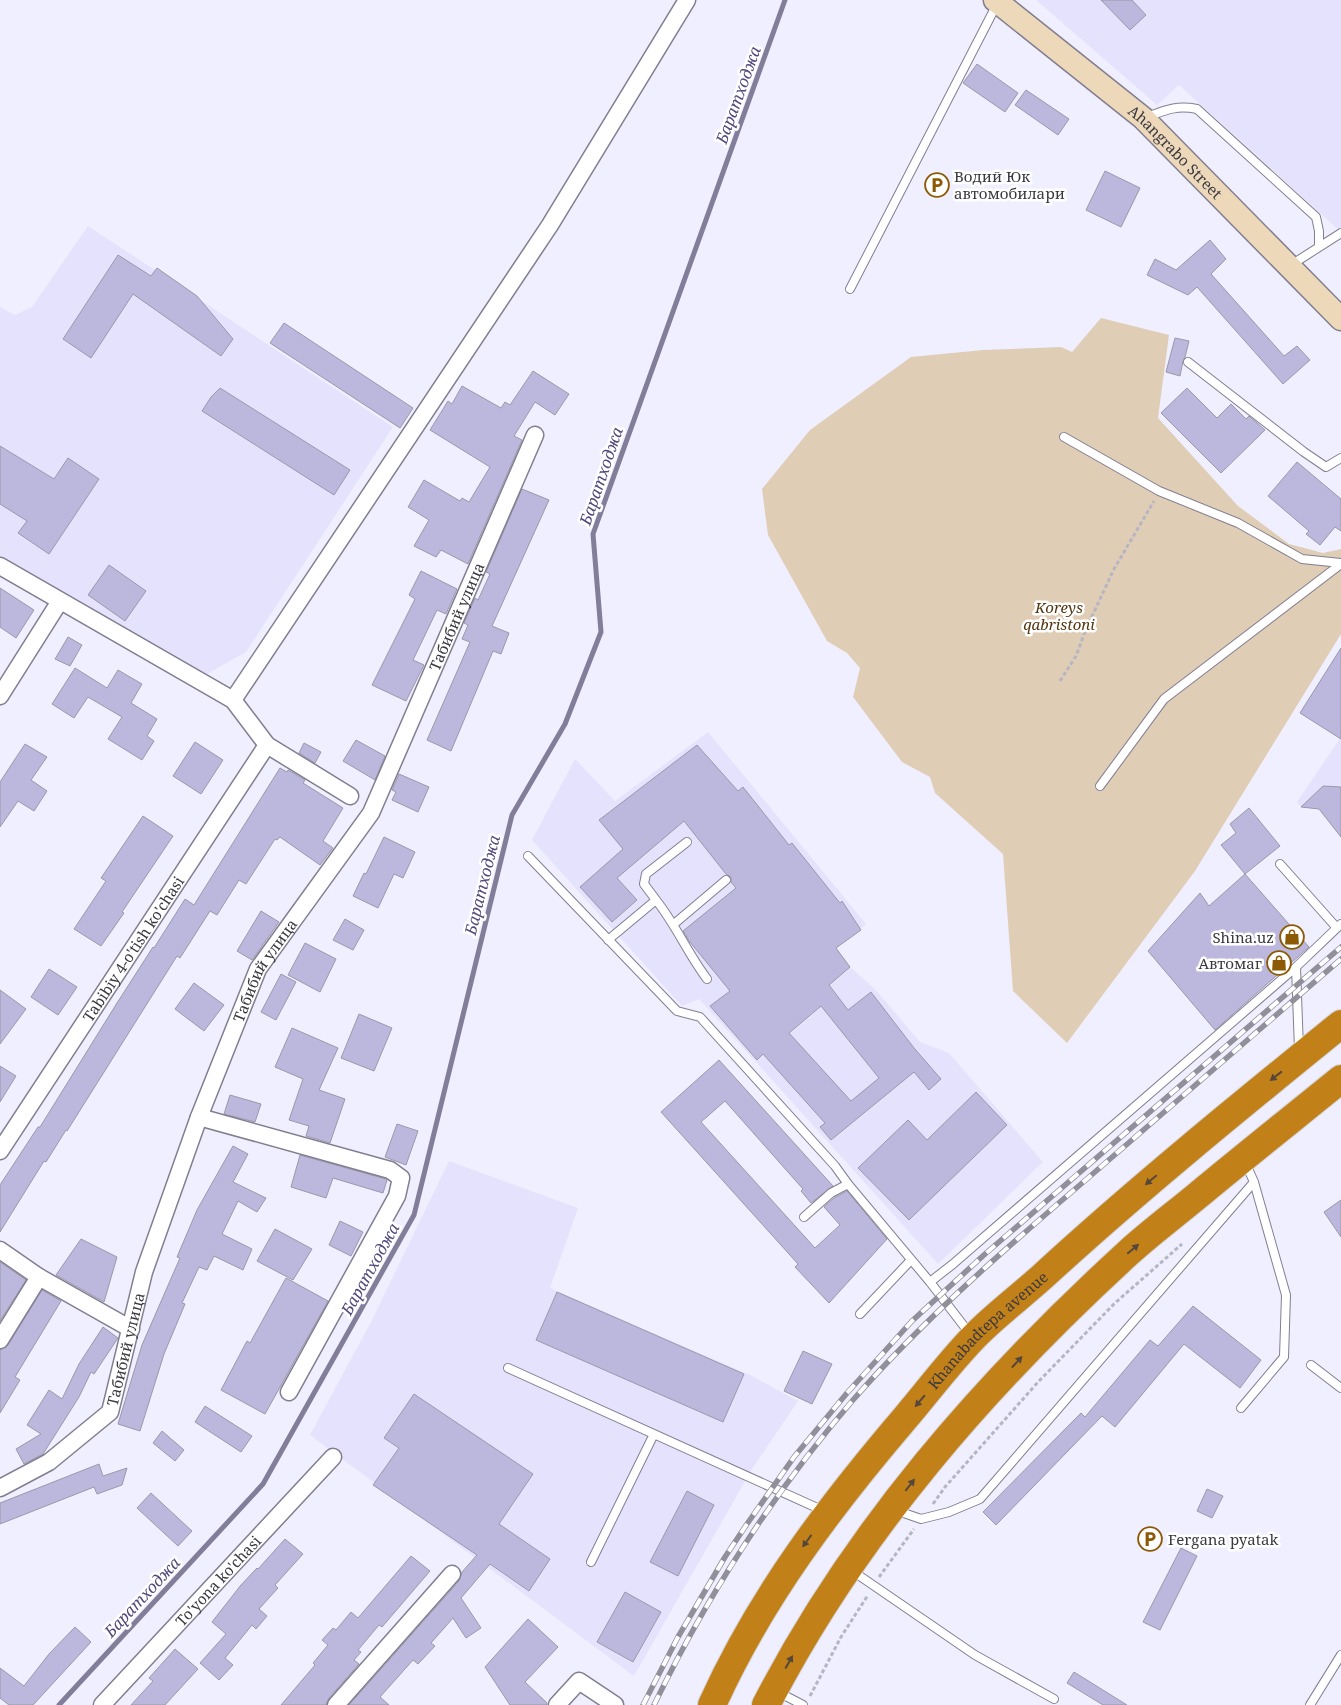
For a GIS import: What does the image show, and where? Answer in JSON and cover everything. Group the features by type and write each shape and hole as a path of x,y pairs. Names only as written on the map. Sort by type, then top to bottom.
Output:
{"highway":[{"name":"Khanabadtepa avenue","path":"712,1705 733,1661 786,1572 862,1468 973,1338 1104,1220 1341,1024"},
{"path":"770,1698 822,1606 847,1567 891,1509 962,1422 1048,1328 1130,1252 1249,1170 1341,1079"},
{"path":"1018,1299 1048,1328"}],"main road":[{"name":"Ahangrabo Street","path":"996,1 1143,118 1341,319"}],"street":[{"path":"233,700 550,225 687,0"},
{"name":"Табибий улица","path":"0,1488 49,1462 110,1412 144,1272 199,1117 258,969 371,813 536,435"},
{"path":"0,566 233,700 267,745 350,796"},
{"path":"0,696 60,600"},
{"name":"Tabibiy 4-o'tish ko'chasi","path":"0,1151 267,745"},
{"path":"199,1117 390,1170 401,1178 397,1196 289,1392"},
{"path":"0,1250 39,1277 131,1329"},
{"path":"0,1340 39,1277"},
{"name":"To'yona ko'chasi","path":"102,1705 333,1457"},
{"path":"336,1705 452,1574"},
{"path":"557,1705 579,1681 615,1705"}],"lane":[{"path":"850,289 996,1"},
{"path":"1143,118 1184,106 1197,110 1316,217 1319,231 1319,247"},
{"path":"1289,266 1341,232"},
{"path":"1188,362 1326,467 1341,458"},
{"path":"1064,437 1159,492 1238,523 1302,559 1341,563"},
{"path":"1100,786 1164,698 1341,563"},
{"path":"687,842 646,874 644,884 674,924 693,961 707,979"},
{"path":"528,856 677,1012 700,1017 835,1166 930,1282 973,1338"},
{"path":"930,1282 1296,967 1339,926 1280,864"},
{"path":"674,924 726,880"},
{"path":"608,940 656,900"},
{"path":"1296,967 1299,1058"},
{"path":"1241,1408 1284,1357 1286,1295 1249,1170"},
{"path":"891,1509 922,1519 949,1512 980,1499 1249,1170"},
{"path":"804,1217 831,1192 848,1184"},
{"path":"860,1314 911,1260"},
{"path":"1311,1365 1341,1388"},
{"path":"508,1368 828,1513"},
{"path":"592,1562 654,1434"},
{"path":"847,1567 975,1655 1054,1699"},
{"path":"1310,1705 1341,1655"},
{"path":"770,1698 803,1705"}],"path":[{"path":"1060,681 1076,656 1086,629 1114,569 1159,492"},
{"path":"810,1696 841,1637 874,1586 946,1487 1039,1381 1115,1303 1188,1239"}],"shaded area":[{"path":"1036,0 1341,0 1341,232 1179,85 1157,105"},
{"path":"88,226 393,427 246,652 207,674 0,567 0,307 15,315 32,307"},
{"path":"708,732 866,924 836,948 850,967 875,989 920,1042 949,1053 1043,1162 938,1264 699,999 682,1006 532,840 575,759 615,801"},
{"path":"1341,737 1341,810 1301,807 1297,802"},
{"path":"449,1161 578,1208 550,1288 750,1375 798,1401 752,1469 634,1676 310,1435 372,1320"}],"green space":[{"name":"Koreys qabristoni","path":"1101,318 1169,335 1158,418 1238,506 1289,544 1323,553 1341,549 1341,634 1195,871 1067,1043 1013,991 1003,854 935,793 930,777 902,762 853,697 860,668 847,653 827,641 768,535 762,489 810,430 911,357 983,350 1061,347 1072,352"}],"building":[{"path":"1101,0 1132,0 1146,15 1130,30"},
{"path":"977,64 1018,93 1005,112 963,83"},
{"path":"1026,90 1069,119 1058,135 1015,105"},
{"path":"1105,171 1140,188 1121,227 1086,210"},
{"path":"1210,240 1226,259 1211,274 1284,356 1297,346 1310,360 1283,384 1197,287 1188,295 1147,275 1155,259 1176,270"},
{"path":"118,255 151,276 157,268 197,296 233,339 221,356 133,294 91,358 63,339"},
{"path":"284,323 413,408 400,428 270,343"},
{"path":"1175,338 1189,341 1180,376 1166,372"},
{"path":"533,371 569,394 555,415 535,402 514,436 522,440 468,564 441,550 436,557 414,546 429,520 408,507 424,480 460,501 462,498 469,502 490,467 430,430 448,401 452,404 462,386 501,408 505,402 510,405"},
{"path":"220,388 350,470 334,495 202,411 211,397"},
{"path":"1187,388 1217,418 1231,404 1246,419 1249,416 1265,430 1221,473 1161,413"},
{"path":"0,446 54,479 68,458 99,479 49,554 18,533 27,521 0,504"},
{"path":"1297,462 1341,499 1341,531 1335,527 1320,545 1306,534 1309,531 1268,496"},
{"path":"522,489 549,500 492,626 509,633 501,654 493,651 451,751 427,740 470,642 462,639 468,625 464,623 475,598 478,600 490,574 486,572"},
{"path":"109,565 146,591 125,621 88,595"},
{"path":"421,571 457,589 446,614 437,610 413,660 424,665 406,701 372,685 415,599 409,595"},
{"path":"0,588 34,610 16,638 0,627"},
{"path":"68,637 82,645 70,666 55,659"},
{"path":"1341,648 1341,739 1300,713"},
{"path":"75,668 107,688 118,670 142,684 131,703 157,719 147,736 154,741 142,760 108,739 122,717 88,697 74,718 52,704"},
{"path":"356,740 385,756 375,780 343,761"},
{"path":"195,742 223,760 201,794 173,776"},
{"path":"304,743 321,752 315,763 299,753"},
{"path":"25,744 47,757 31,780 47,791 34,811 18,801 0,827 0,782"},
{"path":"697,745 738,791 743,787 789,845 792,843 840,903 842,901 861,930 836,948 850,967 829,985 848,1010 871,992 914,1048 941,1079 929,1090 914,1072 831,1140 820,1127 825,1123 763,1054 757,1060 710,1006 730,991 683,931 736,888 731,882 731,877 726,874 684,821 617,878 637,900 612,922 580,887 623,849 599,820","holes":["821,1006 879,1078 851,1101 789,1033"]},
{"path":"280,768 287,772 288,770 305,780 303,783 343,808 323,841 333,848 320,865 280,837 277,840 275,839 246,884 239,880 217,915 210,911 180,958 177,956 67,1131 46,1162 44,1161 0,1232 0,1185 38,1127 40,1127 117,1003 185,899 194,905"},
{"path":"399,774 429,787 418,812 392,800 396,792 392,790"},
{"path":"1323,786 1341,787 1341,837 1319,809 1301,807"},
{"path":"1249,808 1280,846 1245,874 1221,845 1236,833 1230,824"},
{"path":"143,816 173,836 101,946 74,929 106,881 101,878"},
{"path":"384,837 415,852 403,878 394,874 378,908 353,896"},
{"path":"1245,874 1309,947 1215,1030 1148,951 1200,893 1209,906"},
{"path":"261,911 279,922 252,960 237,951"},
{"path":"345,919 364,930 353,950 333,940"},
{"path":"305,943 336,959 320,992 288,975"},
{"path":"49,969 77,987 58,1015 31,997"},
{"path":"281,974 296,982 276,1020 261,1012"},
{"path":"194,983 224,1005 204,1031 175,1009"},
{"path":"0,990 26,1009 0,1044"},
{"path":"359,1014 392,1028 374,1071 341,1058"},
{"path":"292,1028 338,1048 319,1090 345,1099 330,1143 306,1136 309,1126 289,1120 303,1079 275,1067"},
{"path":"719,1060 833,1186 811,1203 801,1191 803,1189 725,1101 701,1122 815,1248 840,1225 824,1207 834,1198 847,1191 887,1239 829,1303 795,1267 798,1264 661,1112"},
{"path":"0,1066 16,1076 0,1102"},
{"path":"976,1092 1007,1125 909,1220 858,1168 908,1120 927,1140"},
{"path":"230,1095 261,1104 255,1122 224,1114"},
{"path":"397,1124 418,1131 406,1165 385,1157"},
{"path":"233,1146 248,1154 233,1182 266,1198 257,1212 238,1201 222,1234 252,1249 243,1270 214,1256 207,1270 199,1267 182,1303 185,1304 164,1354 140,1431 118,1424 142,1345 180,1258 177,1257 197,1210"},
{"path":"300,1155 386,1179 383,1193 333,1178 326,1198 291,1187"},
{"path":"1341,1200 1341,1237 1324,1212"},
{"path":"340,1221 363,1232 351,1256 329,1245"},
{"path":"275,1229 312,1249 293,1280 257,1261"},
{"path":"81,1239 117,1257 104,1302 56,1275"},
{"path":"0,1262 26,1280 0,1321"},
{"path":"286,1278 328,1301 265,1414 221,1390 247,1341 250,1343"},
{"path":"42,1290 61,1301 15,1377 20,1380 0,1413 0,1350 8,1345"},
{"path":"557,1292 744,1374 723,1422 536,1340"},
{"path":"1193,1306 1261,1360 1240,1388 1184,1344 1115,1427 1102,1416 996,1525 983,1512 1081,1413 1085,1417 1150,1340 1158,1346"},
{"path":"103,1327 118,1338 94,1374 91,1372 79,1397 43,1454 24,1464 16,1449 41,1434 27,1425 49,1390 62,1399 79,1364"},
{"path":"803,1351 832,1364 812,1404 784,1391"},
{"path":"414,1394 533,1474 499,1524 550,1559 529,1591 490,1564 461,1598 481,1628 466,1638 453,1618 431,1643 435,1646 418,1664 413,1660 380,1697 389,1705 349,1705 459,1581 462,1572 477,1555 373,1485 399,1448 384,1438"},
{"path":"205,1406 252,1436 241,1452 195,1422"},
{"path":"162,1431 184,1450 175,1461 153,1443"},
{"path":"99,1464 103,1476 127,1468 122,1485 97,1494 94,1487 0,1524 0,1503"},
{"path":"1207,1489 1223,1496 1212,1518 1197,1511"},
{"path":"687,1491 714,1505 678,1576 650,1562"},
{"path":"151,1493 192,1531 178,1546 137,1508"},
{"path":"285,1539 303,1554 275,1585 278,1588 259,1609 267,1616 256,1629 252,1625 225,1658 233,1665 219,1680 200,1663 226,1634 212,1622 241,1585"},
{"path":"1181,1548 1197,1556 1160,1630 1143,1622"},
{"path":"411,1556 430,1571 382,1627 379,1625 358,1650 361,1652 354,1660 359,1664 329,1698 326,1705 281,1705 315,1665 313,1663 328,1645 322,1640 333,1628 336,1630 351,1612 358,1618"},
{"path":"625,1592 661,1612 633,1662 597,1642"},
{"path":"528,1619 558,1647 525,1682 547,1705 510,1705 485,1667"},
{"path":"75,1627 91,1642 33,1705 9,1705 0,1698 0,1668 24,1686 49,1654"},
{"path":"175,1649 198,1669 165,1705 131,1705 153,1681 149,1678"},
{"path":"1074,1672 1127,1705 1103,1705 1067,1683"}],"waterway":[{"name":"Баратходжа","path":"59,1705 263,1484 414,1215 512,815 565,724 601,632 593,534 785,0"}],"railway":[{"path":"643,1705 678,1637 725,1557 747,1524 794,1457 847,1393 912,1321 985,1254 1341,947"},
{"path":"654,1705 696,1624 769,1508 824,1435 880,1370 996,1258 1341,959"}],"place":[{"name":"Водий Юк автомобилари","path":"937,185"},
{"name":"Shina.uz","path":"1292,937"},
{"name":"Автомаг","path":"1279,963"},
{"name":"Fergana pyatak","path":"1150,1539"}]}
